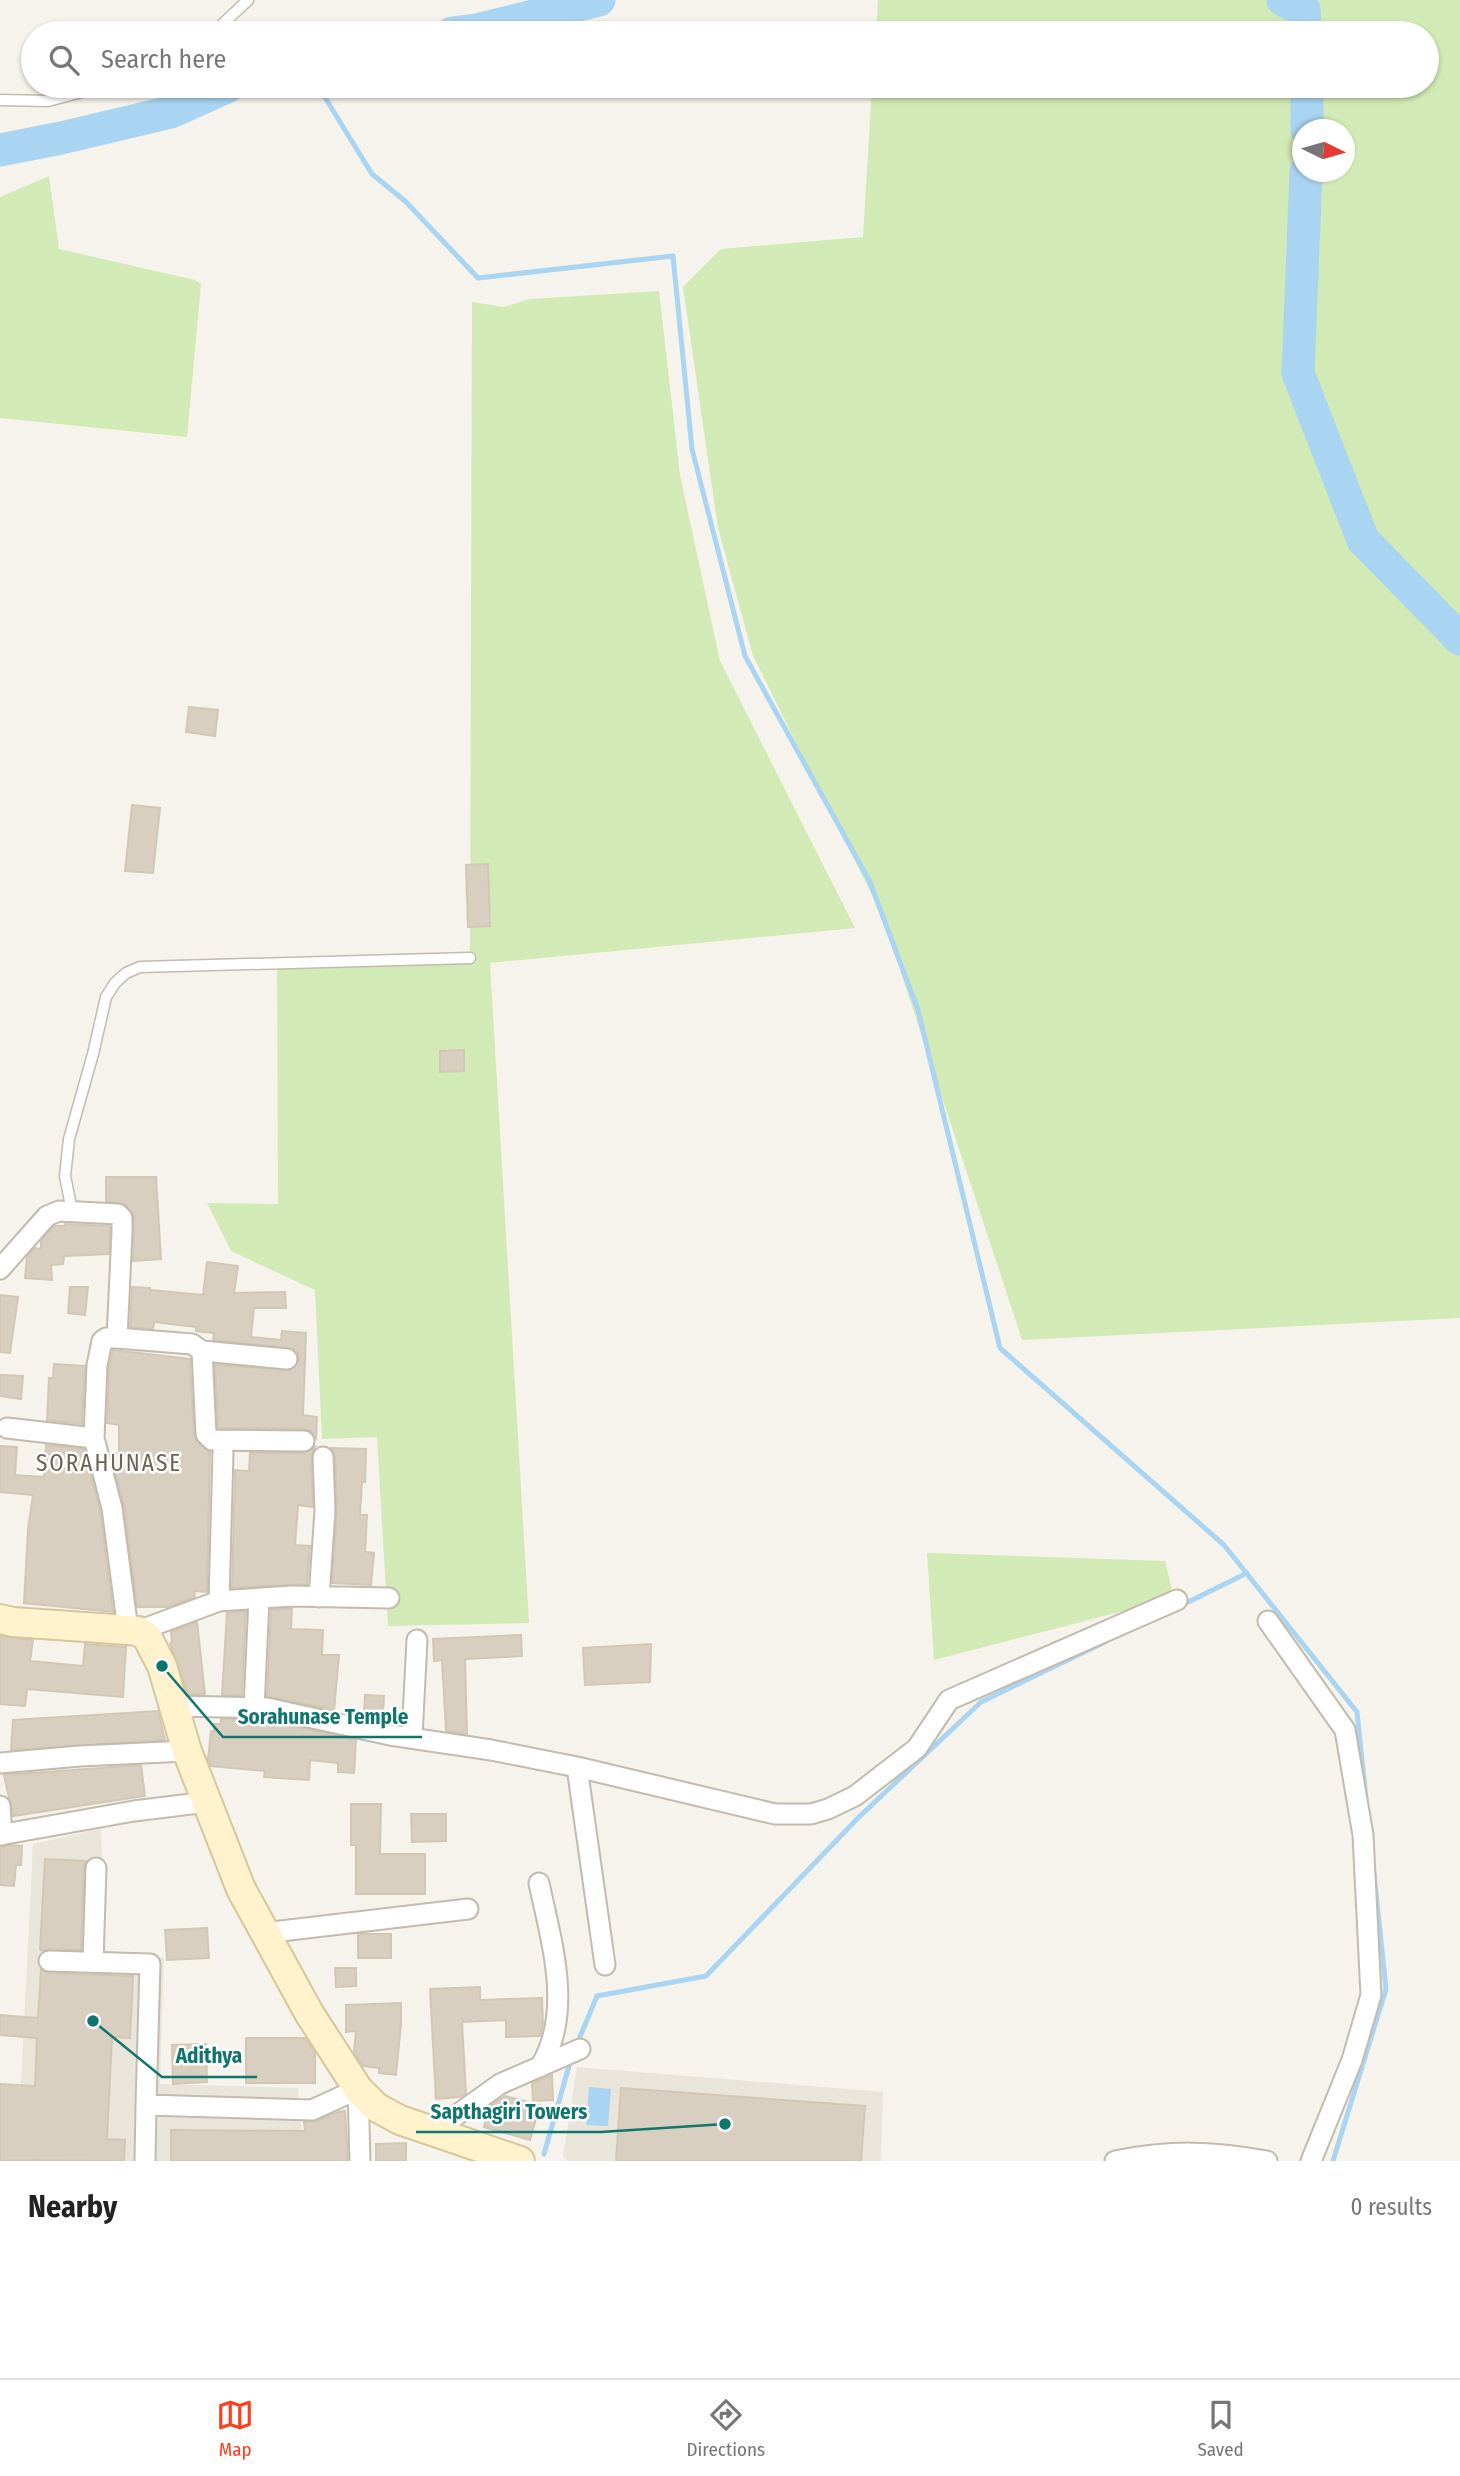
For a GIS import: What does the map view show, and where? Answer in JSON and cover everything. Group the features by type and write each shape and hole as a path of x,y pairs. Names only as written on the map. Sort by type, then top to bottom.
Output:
{"street":[{"path":"0,1269 47,1216 59,1211 118,1214 122,1218 117,1338"},
{"path":"133,1630 112,1508 94,1438 99,1348 102,1340 117,1338 192,1344 201,1351 287,1359"},
{"path":"201,1351 208,1437 212,1440 304,1441"},
{"path":"6,1428 94,1438"},
{"path":"219,1601 223,1452"},
{"path":"319,1597 325,1511 323,1457"},
{"path":"0,1619 133,1630 219,1601 319,1597 389,1598"},
{"path":"254,1707 258,1599"},
{"path":"175,1706 254,1707 577,1767 775,1814 802,1815 828,1809 855,1796 917,1748 949,1700 1177,1600"},
{"path":"1268,1621 1345,1730 1363,1835 1371,1995 1352,2060 1311,2161"},
{"path":"133,1630 147,1637 162,1666 187,1751 241,1889 309,2012 358,2090 376,2107 400,2120 520,2161"},
{"path":"412,1737 417,1640"},
{"path":"0,1763 187,1751"},
{"path":"577,1767 605,1965"},
{"path":"0,1806 1,1835 134,1811 207,1802"},
{"path":"93,1962 96,1868"},
{"path":"539,1882 554,1955 558,1995 555,2030 549,2052 540,2067"},
{"path":"264,1933 468,1909"},
{"path":"49,1961 150,1964 145,2161"},
{"path":"433,2132 500,2084 572,2053"},
{"path":"146,2105 312,2110 358,2090"},
{"path":"358,2090 360,2161"},
{"path":"1115,2161 1188,2151 1266,2161"}],"lane":[{"path":"226,21 248,0"},
{"path":"0,100 48,101 59,98"},
{"path":"72,1211 65,1177 69,1139 106,997 126,973 140,967 470,958"}],"shaded area":[{"path":"101,1829 105,1950 164,1958 160,2084 298,2088 304,2161 17,2161 33,1844"},
{"path":"577,2067 883,2092 881,2161 568,2161 563,2156"}],"green space":[{"path":"878,0 1460,0 1460,1318 1022,1340 882,915 753,656 718,528 683,287 721,249 863,237 871,98 1439,98 1439,21 877,21"},
{"path":"49,176 59,249 195,280 201,284 187,437 0,418 0,197"},
{"path":"659,291 680,475 720,661 855,928 490,963 529,1623 388,1626 377,1437 322,1439 315,1290 231,1251 207,1203 278,1204 277,964 470,953 472,302 504,307 530,299"},
{"path":"927,1553 1165,1561 1174,1598 934,1660"}],"water":[{"path":"589,2087 611,2089 608,2126 586,2125"}],"building":[{"path":"189,707 218,710 215,736 186,732"},
{"path":"132,805 160,808 153,873 125,871"},
{"path":"488,864 490,926 468,927 466,865"},
{"path":"464,1050 464,1071 440,1072 440,1051"},
{"path":"106,1177 156,1177 161,1259 133,1261 134,1217 126,1205 106,1201"},
{"path":"54,1226 110,1226 109,1254 64,1256 63,1264 51,1265 52,1280 25,1278 27,1257 35,1248 41,1249 41,1241"},
{"path":"207,1262 238,1266 234,1293 285,1292 286,1308 254,1308 251,1337 281,1340 282,1331 306,1333 303,1415 317,1417 316,1438 311,1431 304,1429 218,1428 215,1365 291,1370 299,1361 298,1353 293,1349 213,1340 214,1333 196,1331 196,1327 154,1322 153,1329 130,1327 132,1287 203,1295"},
{"path":"70,1287 88,1287 85,1315 68,1313"},
{"path":"0,1295 18,1297 10,1353 0,1352"},
{"path":"113,1350 190,1359 194,1435 197,1443 210,1452 207,1592 194,1591 195,1597 168,1607 137,1607 124,1506 110,1453 119,1453 119,1425 107,1423 109,1367"},
{"path":"54,1364 85,1366 82,1424 47,1420 49,1378 53,1378"},
{"path":"0,1375 23,1376 21,1399 0,1396"},
{"path":"46,1445 84,1449 100,1510 113,1612 24,1603 33,1495 0,1492 0,1446 17,1447 15,1475 44,1477"},
{"path":"315,1447 311,1457 313,1507 298,1505 295,1545 310,1546 307,1584 232,1588 235,1470 249,1471 250,1453 304,1453"},
{"path":"331,1448 366,1449 360,1515 367,1515 365,1552 374,1553 371,1585 332,1583 337,1511 335,1457"},
{"path":"292,1608 291,1629 323,1630 322,1655 339,1655 334,1710 267,1696 271,1610"},
{"path":"246,1611 242,1695 222,1695 227,1613"},
{"path":"197,1622 205,1694 188,1694 170,1643 171,1632"},
{"path":"521,1635 522,1656 465,1659 467,1734 446,1731 442,1660 434,1661 433,1639"},
{"path":"0,1636 33,1640 30,1661 83,1666 85,1644 126,1647 123,1697 27,1689 25,1706 0,1704"},
{"path":"651,1644 650,1682 585,1685 583,1648"},
{"path":"365,1695 384,1696 383,1716 364,1715"},
{"path":"158,1711 165,1740 11,1750 13,1720"},
{"path":"221,1719 266,1720 356,1740 354,1773 338,1772 338,1763 310,1760 309,1780 264,1777 265,1771 211,1766 208,1759 211,1731 214,1732 214,1724 221,1724"},
{"path":"141,1765 145,1796 13,1816 4,1775"},
{"path":"351,1804 381,1804 380,1854 425,1854 425,1894 356,1894 356,1845 351,1845"},
{"path":"411,1814 446,1814 446,1841 412,1842"},
{"path":"22,1846 21,1865 16,1865 14,1886 0,1885 0,1847"},
{"path":"45,1859 86,1861 81,1950 40,1949"},
{"path":"207,1928 209,1958 167,1960 165,1930"},
{"path":"358,1934 391,1934 391,1958 358,1958"},
{"path":"335,1968 356,1968 356,1986 336,1987"},
{"path":"41,1970 49,1973 133,1976 130,2038 112,2037 107,2139 125,2140 124,2161 0,2160 0,2084 35,2086 37,2038 0,2035 0,2015 38,2018"},
{"path":"480,1987 480,2000 542,1998 543,2024 540,2036 506,2037 506,2020 462,2022 466,2093 460,2097 436,2099 430,1989"},
{"path":"401,2003 396,2075 379,2073 379,2068 363,2066 354,2052 356,2031 346,2032 346,2005"},
{"path":"246,2038 305,2038 315,2053 315,2083 246,2083"},
{"path":"206,2044 207,2082 173,2084 172,2045"},
{"path":"552,2075 553,2100 533,2101 532,2083"},
{"path":"621,2088 865,2106 861,2161 616,2161"},
{"path":"505,2096 540,2105 530,2140 484,2127 490,2106"},
{"path":"345,2111 348,2161 171,2161 171,2130 305,2131 304,2122 317,2121"},
{"path":"406,2143 406,2161 376,2161 376,2144"}],"waterway":[{"path":"513,21 599,0"},
{"path":"1283,0 1304,10 1304,21"},
{"path":"0,150 171,112 202,98"},
{"path":"325,98 372,174 405,201 478,278 673,256 692,449 745,656 870,882 918,1010 1000,1348 1224,1545 1357,1712 1366,1799"},
{"path":"1307,98 1307,119"},
{"path":"1306,182 1298,373 1363,540 1460,639"},
{"path":"1182,1605 1247,1573"},
{"path":"577,2044 597,1996 706,1976 859,1817 981,1702 1107,1641"},
{"path":"1333,2161 1386,1989 1374,1874"},
{"path":"544,2154 571,2059"}],"place":[{"name":"Sorahunase Temple","path":"162,1666"},
{"name":"Adithya","path":"93,2021"},
{"name":"Sapthagiri Towers","path":"725,2124"}],"district":[{"name":"SORAHUNASE","path":"109,1463"}]}
